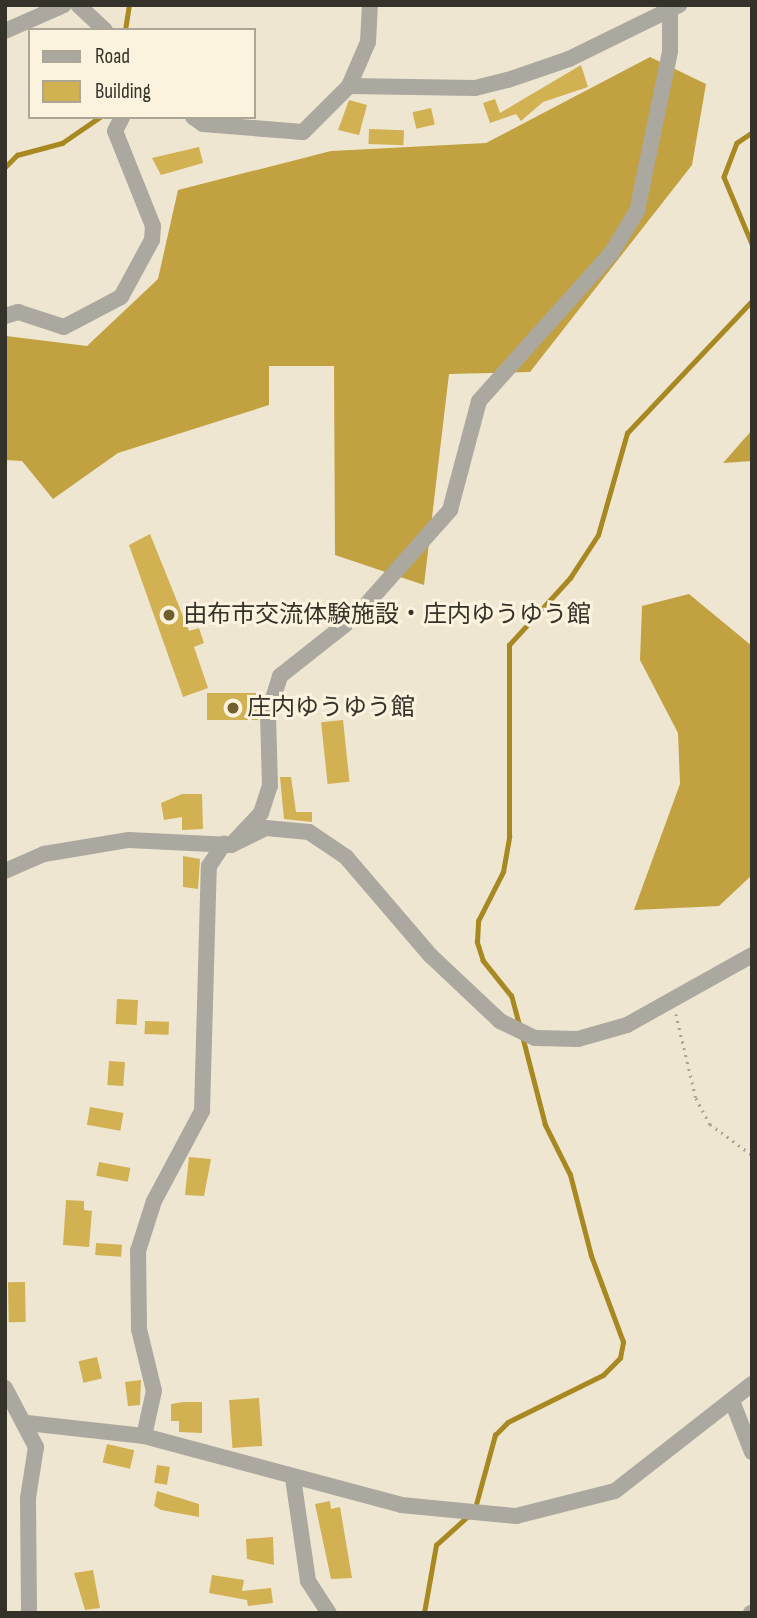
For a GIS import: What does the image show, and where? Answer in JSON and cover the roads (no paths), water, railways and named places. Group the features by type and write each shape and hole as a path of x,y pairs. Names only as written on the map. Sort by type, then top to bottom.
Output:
{"street":[{"path":"5,31 64,5"},
{"path":"78,5 103,28"},
{"path":"196,119 203,124 303,132 349,86 368,42 370,5"},
{"path":"144,1436 154,1391 139,1329 138,1251 154,1201 202,1111 209,866 261,813 270,786 268,715 280,677 356,616 450,510 479,401 612,252 637,211 670,51 674,9 508,80 475,88 349,86"},
{"path":"5,316 18,312 64,327 121,297 152,240 153,226 115,131 121,119"},
{"path":"5,872 44,853 129,840 228,844 266,828 309,832 346,857 431,956 500,1021 535,1038 578,1038 627,1025 752,956"},
{"path":"27,1423 144,1436 401,1505 516,1516 615,1491 752,1384"},
{"path":"5,1388 9,1406 27,1423 36,1447 28,1498 29,1613"},
{"path":"732,1401 752,1452"},
{"path":"293,1478 308,1581 329,1613"}],"waterway":[{"path":"125,28 129,5"},
{"path":"5,167 17,155 62,143 97,119"},
{"path":"752,133 737,143 724,177 752,244"},
{"path":"519,1025 511,996 483,961 477,942 478,921 503,872 509,837 509,645 570,578 598,535 627,433 752,301"},
{"path":"475,1508 495,1435 508,1422 603,1375 620,1358 623,1342 591,1256 570,1175 545,1125 522,1036"},
{"path":"424,1613 436,1545 467,1517"}],"place":[{"name":"由布市交流体験施設・庄内ゆうゆう館","path":"169,615"},
{"name":"庄内ゆうゆう館","path":"233,708"}]}
